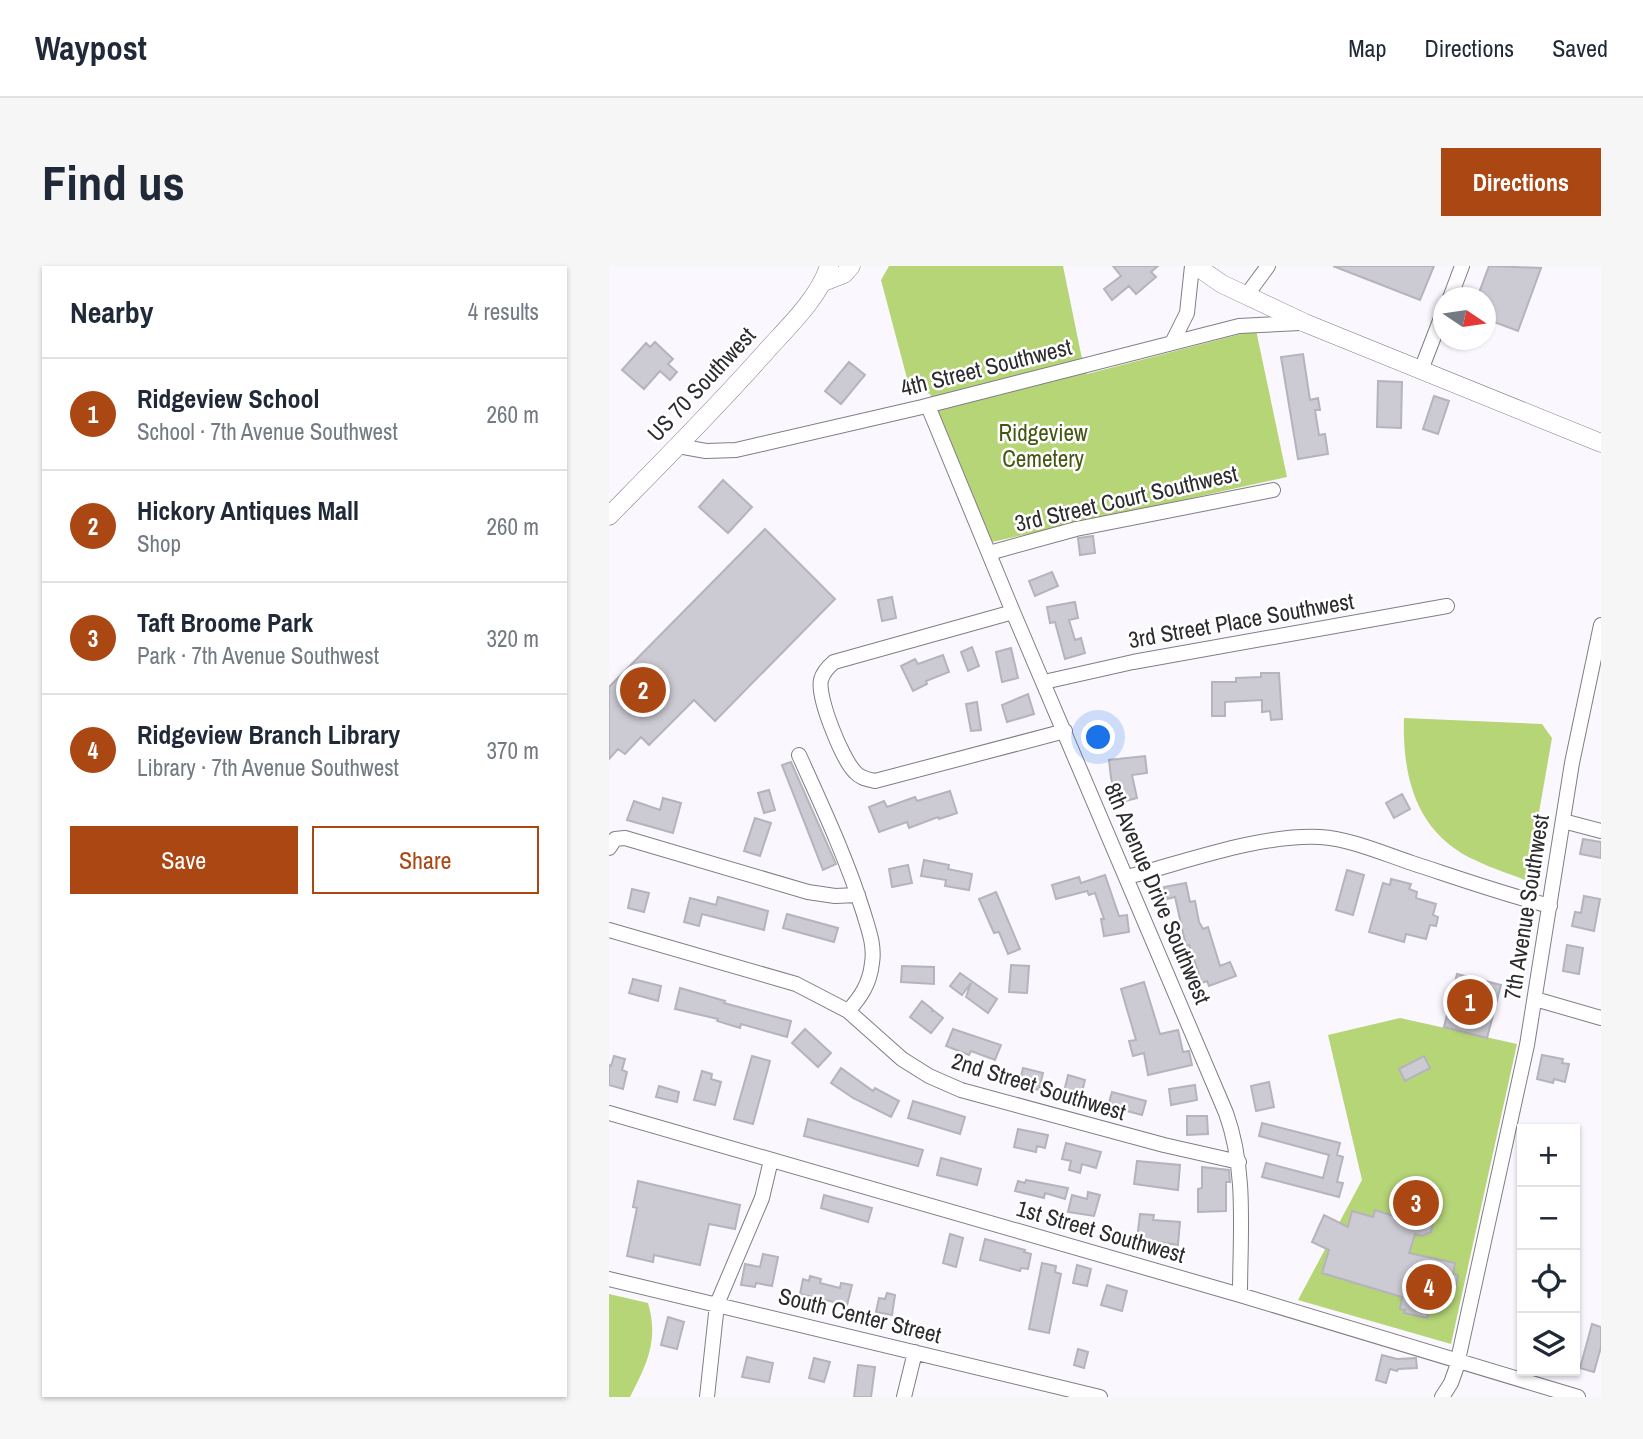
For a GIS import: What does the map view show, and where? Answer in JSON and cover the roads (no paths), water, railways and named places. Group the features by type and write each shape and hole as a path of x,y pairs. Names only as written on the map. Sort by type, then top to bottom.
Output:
{"main road":[{"name":"US 70 Southwest","path":"609,516 754,365 827,274 844,274 851,266"},
{"path":"1194,266 1246,296 1305,323 1601,443"}],"street":[{"path":"1172,343 1187,313 1194,266"},
{"path":"1246,296 1268,266"},
{"path":"1454,287 1462,266"},
{"name":"4th Street Southwest","path":"678,446 706,451 736,450 1252,324 1305,323"},
{"path":"1421,370 1433,340"},
{"name":"8th Avenue Drive Southwest","path":"928,405 1236,1139 1239,1162 1240,1294"},
{"name":"3rd Street Court Southwest","path":"989,553 1076,529 1273,490"},
{"name":"3rd Street Place Southwest","path":"1044,682 1132,662 1447,606"},
{"path":"1013,612 834,662 823,673 820,693 823,705 851,767 856,774 875,780 1065,731"},
{"name":"7th Avenue Southwest","path":"1442,1397 1451,1383 1458,1362 1502,1166 1535,999 1571,764 1601,625"},
{"path":"799,755 850,870 871,938 873,962 867,985 859,999 848,1010"},
{"path":"1563,821 1601,831"},
{"path":"1127,877 1248,845 1298,837 1321,837 1359,845 1550,906"},
{"path":"612,843 625,838 808,892 835,896 858,895"},
{"name":"2nd Street Southwest","path":"609,930 796,984 848,1010 902,1059 929,1076 961,1090 1164,1146 1239,1162"},
{"path":"1535,999 1601,1018"},
{"name":"1st Street Southwest","path":"609,1113 1240,1294 1578,1397"},
{"path":"707,1397 717,1304 762,1198 771,1160"},
{"name":"South Center Street","path":"609,1279 1100,1397"},
{"path":"904,1397 915,1352"}],"place":[{"name":"Hickory Antiques Mall","path":"643,690"},
{"name":"Ridgeview School","path":"1470,1002"},
{"name":"Taft Broome Park","path":"1416,1203"},
{"name":"Ridgeview Branch Library","path":"1429,1287"}],"park label":[{"name":"Ridgeview Cemetery","path":"1043,445"}]}
